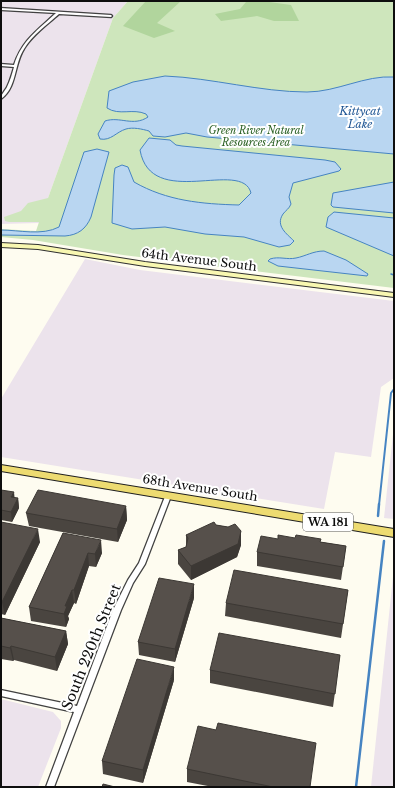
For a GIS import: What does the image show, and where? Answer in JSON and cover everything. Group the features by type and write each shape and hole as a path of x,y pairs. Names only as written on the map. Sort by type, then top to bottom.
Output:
{"main road":[{"name":"68th Avenue South","path":"1,468 394,533"}],"street":[{"path":"1,9 111,16"},
{"path":"1,98 10,88 16,66 24,47 58,13"},
{"path":"1,65 16,66"},
{"name":"64th Avenue South","path":"1,245 38,248 145,264 394,295"},
{"name":"South 220th Street","path":"50,787 117,610 130,582 142,564 168,496"},
{"path":"1,693 79,710"}],"shaded area":[{"path":"1,1 128,1 113,18 39,223 1,224"},
{"path":"85,259 140,270 394,301 394,378 381,387 371,457 335,452 324,509 1,457 1,399"},
{"path":"394,425 394,519 384,518"},
{"path":"394,567 394,787 371,787"},
{"path":"1,699 53,712 61,721 61,728 38,787 1,787"}],"green space":[{"name":"Green River Natural Resources Area","path":"128,1 394,1 394,288 123,255 33,240 1,237 1,229 36,231 39,222 9,222 5,221 4,217 21,211 28,203 48,198 113,18"},
{"path":"146,1 181,1 157,23 175,31 154,38 123,26"},
{"path":"262,1 291,5 299,21 274,21 257,16 221,21 215,14 240,9 246,2"}],"water":[{"name":"Kittycat Lake","path":"165,76 201,79 272,90 307,92 329,89 372,78 394,77 394,154 207,137 186,133 165,137 153,136 149,131 135,128 122,130 107,139 100,139 98,134 105,121 137,121 148,117 146,114 141,112 121,112 107,108 109,91 133,82"},
{"path":"149,138 170,140 176,145 182,146 325,160 335,162 341,169 339,171 293,183 289,197 291,204 283,214 280,222 285,233 294,241 290,245 279,247 244,237 205,234 165,227 132,229 112,223 115,168 122,165 128,167 134,182 159,193 185,200 212,204 239,205 251,193 244,184 231,180 178,181 161,178 148,168 140,150"},
{"path":"97,149 109,152 91,217 87,225 81,231 65,236 1,235 1,230 38,232 52,230 59,227 84,152"},
{"path":"394,182 394,213 333,207 331,205 333,193"},
{"path":"334,212 394,218 394,256 326,227 328,217"},
{"path":"324,251 346,260 368,274 367,276 278,266 268,261 273,258 289,259"}],"building":[{"path":"1,490 14,492 11,497 18,498 11,512 1,510"},
{"path":"38,490 126,506 117,529 26,513"},
{"path":"1,522 38,529 2,602 1,602"},
{"path":"214,522 216,525 228,527 235,524 241,531 238,544 191,566 178,550 186,547 188,538 186,535"},
{"path":"63,533 101,540 95,554 88,553 74,590 72,590 65,606 67,606 64,614 29,607"},
{"path":"278,535 295,538 296,535 321,539 320,542 346,546 343,567 257,552 261,536 278,539"},
{"path":"234,570 348,590 343,624 226,603"},
{"path":"159,578 194,584 175,649 138,642"},
{"path":"1,618 66,631 55,657 11,646 10,648 1,646"},
{"path":"219,633 340,655 335,694 210,670"},
{"path":"137,659 174,667 143,770 102,761"},
{"path":"218,723 316,743 310,787 273,787 187,769 198,726 216,730"},
{"path":"103,784 115,787 102,787"}],"waterway":[{"path":"379,505 391,393 394,389"},
{"path":"378,516 379,504"},
{"path":"356,787 384,541"}]}
